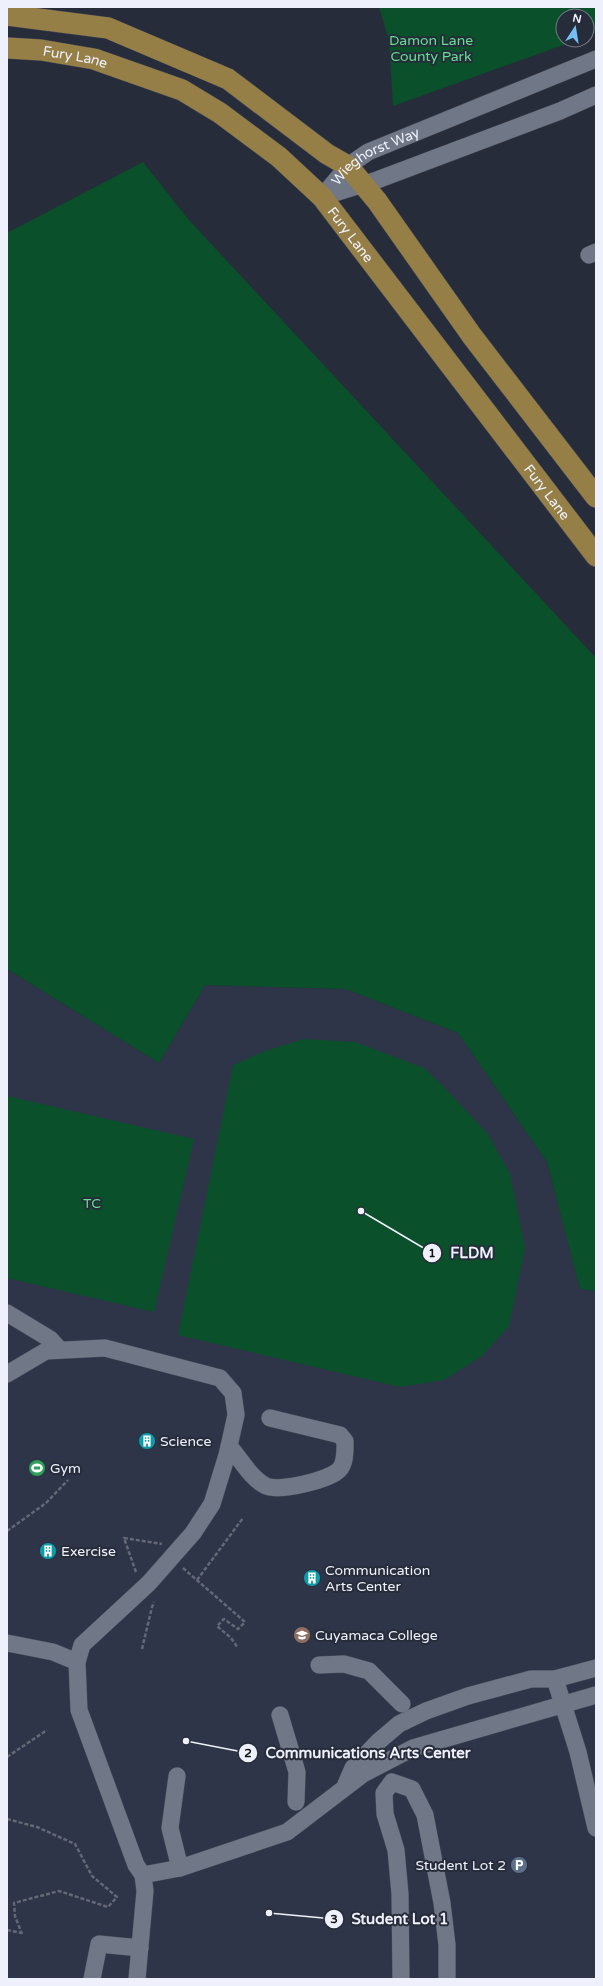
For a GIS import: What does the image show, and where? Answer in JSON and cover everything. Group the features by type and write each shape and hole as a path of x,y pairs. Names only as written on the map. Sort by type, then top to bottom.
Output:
{"main road":[{"path":"7,15 108,28 228,79 327,154 348,166 377,201 472,336 596,497"},
{"name":"Fury Lane","path":"7,48 41,50 94,59 182,90 220,113 280,157 322,197 596,556"}],"street":[{"name":"Wieghorst Way","path":"322,197 348,166 368,152 596,59"},
{"name":"Wieghorst Way","path":"322,197 363,185 596,95"},
{"path":"7,1313 50,1339 60,1350"},
{"path":"7,1374 46,1351 105,1348 220,1378 233,1393 236,1415 230,1446 212,1504 193,1534 171,1558 150,1593 82,1645 77,1662 79,1710 136,1865 143,1876 144,1891 138,1979"},
{"path":"230,1446 257,1479 267,1486 282,1488 330,1476 340,1469 345,1453 345,1440 340,1434 270,1418"},
{"path":"7,1643 53,1652 77,1662"},
{"path":"319,1665 344,1664 369,1671 402,1704"},
{"path":"344,1788 353,1768 399,1724 426,1711 468,1696 531,1678 556,1679 596,1668"},
{"path":"564,1705 567,1694 572,1687 596,1673"},
{"path":"556,1679 578,1752 596,1828"},
{"path":"143,1876 180,1868 287,1832 364,1774 413,1748 596,1695"},
{"path":"280,1715 297,1772 296,1802"},
{"path":"177,1776 170,1828 180,1868"},
{"path":"400,1979 400,1894 396,1850 385,1814 384,1793 392,1782 412,1789 425,1815 442,1903 447,1945 447,1979"},
{"path":"92,1979 99,1944 140,1948"}],"path":[{"path":"7,1531 46,1503 68,1480"},
{"path":"197,1580 242,1518"},
{"path":"142,1649 152,1607 150,1593 124,1538 169,1546 182,1546"},
{"path":"171,1558 245,1622 238,1629 224,1618 217,1626 231,1638 238,1648"},
{"path":"7,1756 47,1730"},
{"path":"7,1819 37,1827 75,1844 92,1876 117,1897 108,1907 58,1891 14,1903 15,1916 22,1934 7,1930"}],"shaded area":[{"name":"Cuyamaca College","path":"7,969 159,1063 205,985 346,989 458,1033 547,1162 580,1289 596,1291 596,1979 7,1979"}],"green space":[{"name":"Damon Lane County Park","path":"379,7 596,7 596,33 595,8 555,8 555,48 393,106 389,41"},
{"path":"143,162 188,219 596,658 596,1291 580,1289 547,1162 458,1033 346,989 205,985 159,1063 7,969 7,233"},
{"path":"304,1039 355,1042 424,1068 487,1133 510,1174 525,1248 509,1326 482,1356 444,1380 400,1387 178,1335 233,1065 265,1051"},
{"name":"TC","path":"7,1096 194,1139 154,1312 7,1278"}],"place":[{"name":"FLDM","path":"361,1211"},
{"name":"Science","path":"147,1441"},
{"name":"Gym","path":"37,1468"},
{"name":"Exercise","path":"48,1551"},
{"name":"Communication Arts Center","path":"312,1578"},
{"name":"Cuyamaca College","path":"302,1635"},
{"name":"Communications Arts Center","path":"186,1741"},
{"name":"Student Lot 2","path":"519,1865"},
{"name":"Student Lot 1","path":"269,1913"}]}
